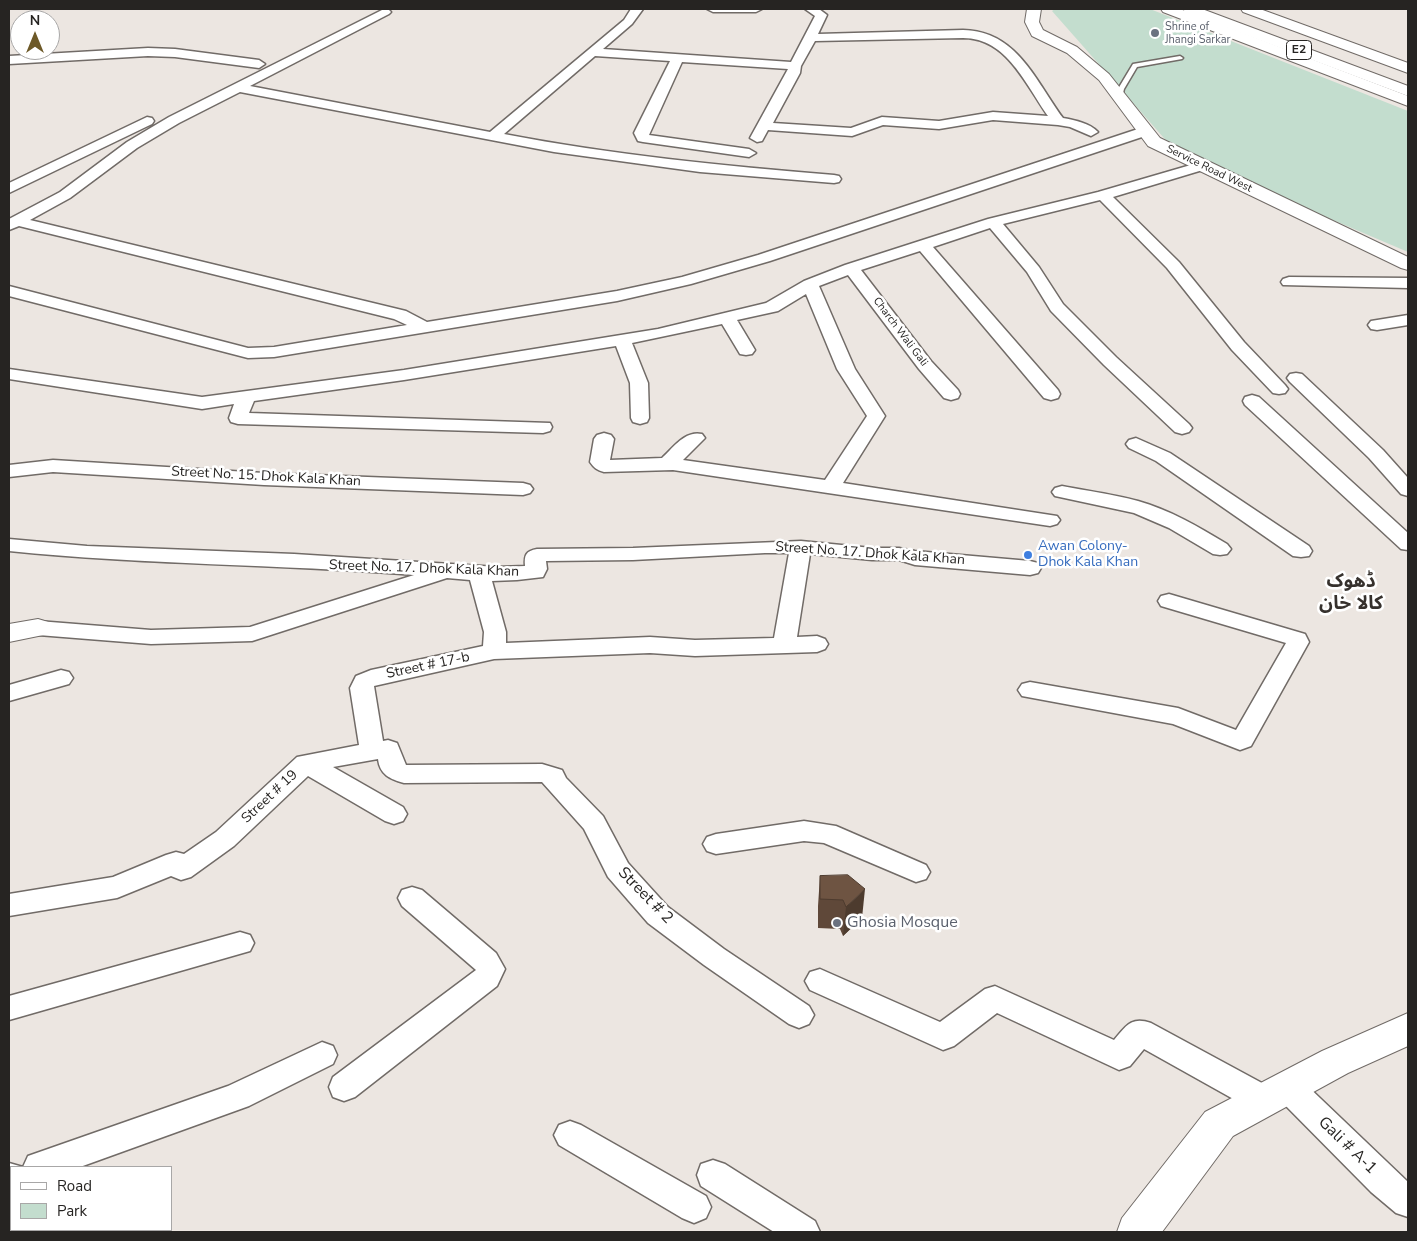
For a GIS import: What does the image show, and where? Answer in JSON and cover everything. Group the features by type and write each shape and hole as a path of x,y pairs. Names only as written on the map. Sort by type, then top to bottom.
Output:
{"main road":[{"name":"Service Road West","path":"1034,9 1032,22 1038,33 1072,50 1104,77 1154,142 1408,264"},
{"path":"1168,9 1408,101"},
{"name":"E2","path":"1190,9 1408,91"},
{"name":"E2","path":"1231,9 1408,74"},
{"path":"1248,9 1408,68"},
{"path":"9,633 38,628"},
{"path":"1137,1232 1220,1124 1335,1062 1408,1028"}],"street":[{"path":"492,137 628,22 637,9"},
{"path":"713,9 756,9"},
{"path":"739,171 794,73 795,66 821,15 811,9"},
{"path":"9,190 259,64 382,10"},
{"path":"13,223 65,195 132,145 159,128 382,10"},
{"path":"810,38 963,34 983,36 993,40 1008,51 1058,121"},
{"path":"9,60 148,52 175,53 259,64"},
{"path":"592,52 795,66"},
{"path":"677,59 641,133 643,138 749,153"},
{"path":"236,87 492,137 606,156 834,180"},
{"path":"764,126 852,132 882,121 939,124 993,116 1058,121 1074,124 1091,132"},
{"path":"9,291 248,354 274,352 617,296 685,281 773,255 1146,131"},
{"path":"9,374 202,403 404,375 658,334 772,307 810,284 851,268 924,246 993,222 1104,195 1201,166"},
{"path":"1104,195 1173,265 1232,338 1279,389"},
{"path":"993,222 1034,270 1058,307 1110,361 1182,428"},
{"path":"13,223 400,315 424,328"},
{"path":"924,246 1052,394"},
{"name":"Charch Wali Gali","path":"851,268 925,365 951,394"},
{"path":"1289,282 1408,283"},
{"path":"810,284 835,348 866,403 876,416 831,486"},
{"path":"727,318 746,350"},
{"path":"1378,325 1408,320"},
{"path":"622,340 639,383 640,418"},
{"path":"1296,378 1376,454 1408,490"},
{"path":"246,397 238,418 543,427"},
{"path":"1252,401 1408,544"},
{"path":"667,464 695,438"},
{"path":"604,439 601,464 667,464 831,486 1050,520"},
{"path":"1136,444 1163,457 1301,551"},
{"name":"Street No. 15. Dhok Kala Khan","path":"9,470 53,466 264,479 523,489"},
{"path":"1062,492 1138,508 1156,514 1207,540 1220,549"},
{"name":"Street No. 17. Dhok Kala Khan","path":"9,545 87,552 294,561 338,566 388,566 478,573 535,572 535,556 537,555 633,554 765,547 801,547 872,554 899,554 915,558 961,560 1030,568"},
{"path":"784,645 793,584 801,547"},
{"path":"38,628 151,636 252,634 366,596 450,572"},
{"path":"478,573 495,632 494,651"},
{"path":"1030,690 1178,716 1240,741 1242,740 1298,642 1297,639 1169,601"},
{"name":"Street # 17-b","path":"372,751 362,688 364,682 371,678 494,651 650,645 695,648 817,644"},
{"path":"9,693 60,678"},
{"name":"Street # 2","path":"372,751 389,750 391,768 395,772 404,774 542,773 553,776 555,782 594,823 618,870 658,915 714,957 798,1015"},
{"name":"Street # 19","path":"9,905 117,886 178,866 225,839 274,791 306,764 372,751"},
{"path":"306,764 394,814"},
{"path":"716,844 804,831 827,833 916,872"},
{"path":"344,1087 487,978 492,970 486,961 412,898"},
{"path":"9,1008 240,943"},
{"name":"Gali # A-1","path":"820,981 943,1037 995,998 1119,1056 1140,1032 1276,1094 1408,1202"},
{"path":"42,1166 238,1096 322,1055"},
{"path":"570,1135 694,1207"},
{"path":"713,1175 803,1232"}],"lane":[{"path":"1120,96 1121,89 1135,65 1180,58"}],"green space":[{"path":"1055,9 1150,9 1408,111 1408,252 1178,154 1052,11"}],"building":[{"path":"848,875 865,889 846,907 843,900 820,899 820,876"}],"place":[{"name":"Shrine of Jhangi Sarkar","path":"1155,33"},
{"name":"Awan Colony- Dhok Kala Khan","path":"1028,555"},
{"name":"Ghosia Mosque","path":"837,923"}],"district":[{"name":"ڈھوک کالا خان","path":"1351,593"}]}
